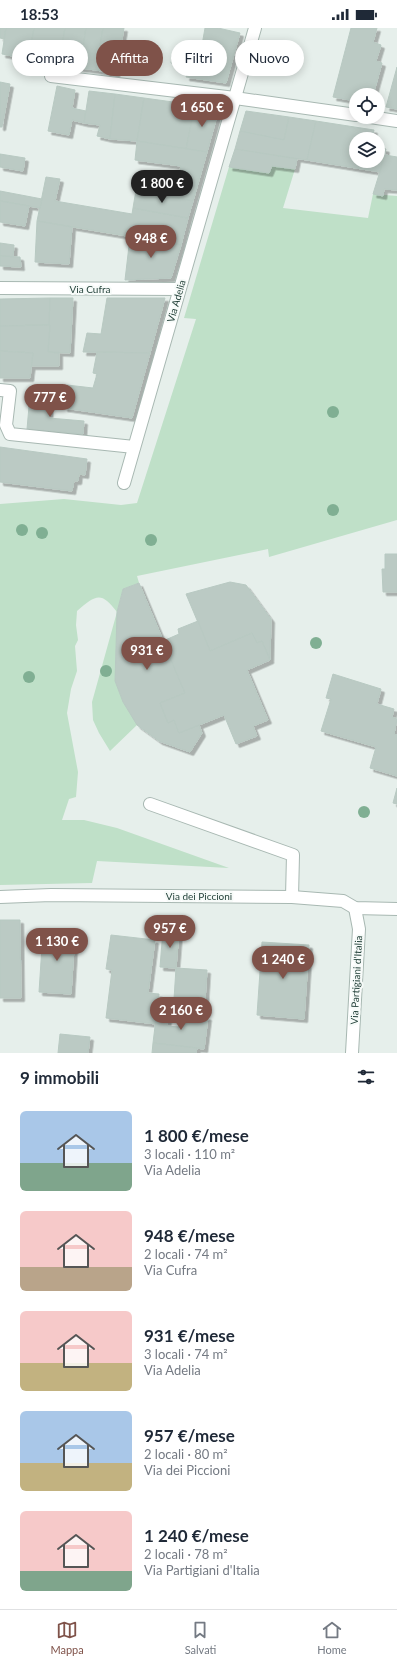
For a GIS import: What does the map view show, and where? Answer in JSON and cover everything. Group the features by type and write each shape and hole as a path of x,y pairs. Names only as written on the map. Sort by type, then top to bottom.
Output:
{"street":[{"name":"Via Adelia","path":"124,483 255,28"},
{"path":"51,76 235,98 349,114"},
{"path":"385,119 397,121"},
{"name":"Via Cufra","path":"0,288 179,289"},
{"path":"0,390 10,391 6,426 10,434 134,447"},
{"path":"150,804 292,856 292,897"},
{"name":"Via dei Piccioni","path":"0,897 51,895 292,897 343,901 355,908 397,909"},
{"name":"Via Partigiani d'Italia","path":"352,1053 359,929 355,908"}],"green space":[{"path":"272,166 295,169 283,208 368,218 373,194 397,196 397,520 269,557 268,549 137,576 139,583 123,589 117,612 107,601 102,598 89,601 77,611 76,625 78,640 75,646 77,671 71,689 67,713 78,772 76,797 69,799 62,820 84,820 117,828 229,868 97,861 92,883 0,885 0,504 64,499 121,505 137,503 196,319 184,318 229,167 269,173"},
{"path":"117,612 137,725 110,751 93,720 92,702"}],"building":[{"path":"0,28 6,28 4,39 0,38"},
{"path":"6,28 34,28 32,40 12,40 12,56 2,54"},
{"path":"34,28 65,28 63,40 32,40"},
{"path":"65,28 86,28 84,40 63,40"},
{"path":"86,28 103,28 101,40 96,40 96,70 88,69 88,40 84,40"},
{"path":"103,28 124,28 122,40 101,40"},
{"path":"205,28 218,28 240,33 238,40 235,40 235,51 226,83 186,77 227,76 227,40 203,40"},
{"path":"351,28 377,28 373,42 381,45 376,61 382,63 375,88 349,88 349,100 333,97"},
{"path":"397,67 397,109 386,107"},
{"path":"0,82 10,84 2,127 0,127"},
{"path":"57,86 75,90 72,108 86,111 84,123 72,120 69,135 48,131"},
{"path":"89,91 115,94 110,139 97,136 100,125 84,123"},
{"path":"115,94 144,98 137,141 110,139"},
{"path":"144,98 195,105 186,149 137,141"},
{"path":"195,105 219,109 207,152 186,149"},
{"path":"246,111 289,117 284,140 240,131"},
{"path":"289,117 316,121 307,160 235,149 240,131 284,140"},
{"path":"316,121 374,130 374,132 349,132 349,167 307,160"},
{"path":"137,141 207,152 193,201 156,194 161,175 178,178 181,166 135,160"},
{"path":"235,149 297,159 295,169 272,166 269,173 229,167"},
{"path":"0,154 25,158 23,171 0,167"},
{"path":"385,155 397,157 397,190 384,189 383,196 373,194 381,168 385,168"},
{"path":"356,168 381,168 380,172"},
{"path":"46,177 60,179 55,201 132,214 133,208 188,218 181,245 37,221"},
{"path":"136,190 193,201 188,218 133,208"},
{"path":"0,191 42,199 40,208 0,201"},
{"path":"0,201 29,206 25,226 0,222"},
{"path":"37,221 72,227 69,264 35,262"},
{"path":"130,237 181,245 171,278 125,280"},
{"path":"0,243 14,245 13,257 0,256"},
{"path":"0,256 20,257 21,267 0,266"},
{"path":"50,298 50,325 0,326 0,299"},
{"path":"50,298 73,298 70,353 48,352"},
{"path":"107,298 165,298 150,353 83,352 87,333 101,334"},
{"path":"50,325 48,352 59,353 59,366 31,366 33,353 0,351 0,326"},
{"path":"0,351 33,353 30,378 0,378"},
{"path":"97,352 150,353 132,418 64,408 67,385 93,388 97,374 93,373"},
{"path":"30,395 50,398 49,418 84,421 83,434 27,429"},
{"path":"0,447 87,459 85,475 79,474 78,481 74,481 72,491 0,482"},
{"path":"385,554 397,554 397,592 383,592 382,569 385,569"},
{"path":"230,582 246,585 271,619 270,660 262,641 257,643 252,633 210,651 186,594"},
{"path":"139,583 185,693 160,703 168,723 174,720 179,733 199,725 202,733 190,752 159,741 137,725 123,702 115,681 117,612 123,589"},
{"path":"198,621 210,651 252,633 257,643 262,641 270,660 247,670 268,720 253,726 257,736 236,744 224,715 179,733 174,720 168,723 160,703 185,693 163,641 179,634 178,629"},
{"path":"333,674 381,689 377,704 394,709 392,717 397,719 394,734 397,735 397,776 370,768 376,747 321,731 331,699 326,698"},
{"path":"397,788 397,804 393,803"},
{"path":"0,920 20,920 21,998 0,998"},
{"path":"163,930 179,931 176,968 160,967"},
{"path":"43,931 75,933 71,994 39,992"},
{"path":"111,935 155,940 148,993 159,994 156,1024 106,1018 112,970 106,969"},
{"path":"262,942 309,945 304,1019 257,1015"},
{"path":"176,968 207,970 205,1001 174,999"},
{"path":"157,1010 169,1012 167,1026 179,1027 180,1014 208,1017 204,1049 153,1043"},
{"path":"60,1034 90,1037 88,1053 58,1053"},
{"path":"153,1043 197,1048 196,1053 152,1053"}]}
